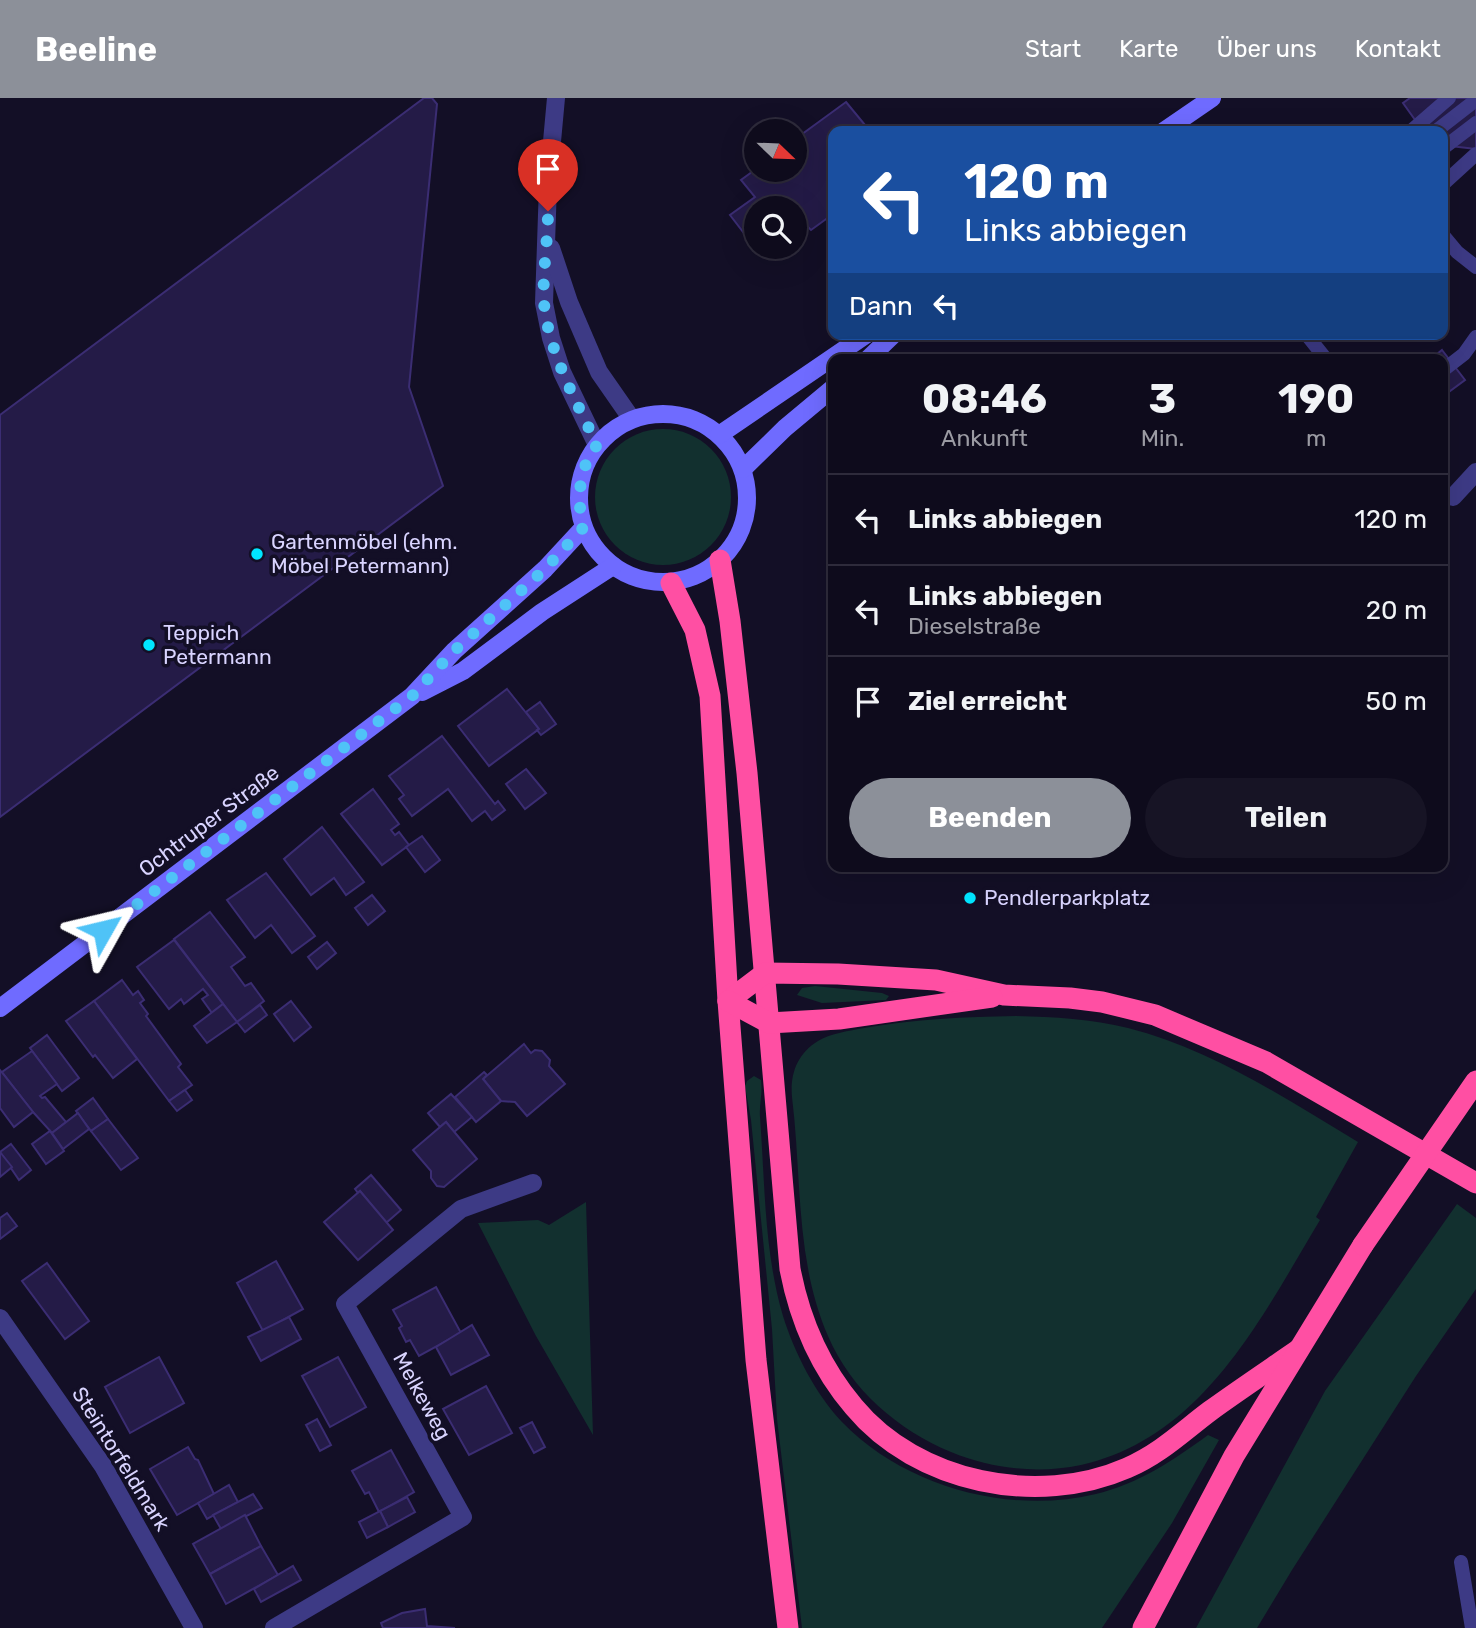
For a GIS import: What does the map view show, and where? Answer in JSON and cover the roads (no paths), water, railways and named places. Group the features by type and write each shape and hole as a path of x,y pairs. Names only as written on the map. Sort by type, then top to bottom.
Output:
{"highway":[{"path":"720,561 730,621 747,773 786,1243 796,1301 806,1330 836,1384 876,1430 913,1455 958,1474 1007,1485 1035,1487 1101,1478 1160,1451 1208,1412 1298,1350"},
{"path":"671,583 695,630 710,696 728,1001 756,1360 788,1628"},
{"path":"728,1001 765,973 838,974 936,980 1004,995 1102,1002 1155,1014 1266,1062 1476,1183"},
{"path":"728,1001 769,1023 839,1019 1004,995"},
{"path":"1143,1628 1210,1500 1298,1350 1363,1245 1476,1081"}],"main road":[{"path":"1171,126 1212,98"},
{"path":"838,354 858,340"},
{"path":"873,354 888,340"},
{"path":"719,435 828,361"},
{"path":"743,469 785,428 828,392"},
{"path":"664,413 681,415 709,427 719,435 730,445 743,469 747,494 746,517 733,545 720,561 699,575 671,583 642,580 613,566 593,547 583,528 579,508 579,484 590,454 608,430 631,418 664,413"},
{"name":"Ochtruper Straße","path":"0,1008 412,696 454,651 545,569 583,528"},
{"name":"Ochtruper Straße","path":"412,696 463,671 542,612 613,566"}],"street":[{"path":"556,98 548,185 544,303 562,372 597,445"},
{"path":"548,238 569,302 599,372 631,418"},
{"path":"1453,496 1476,472"},
{"name":"Melkeweg","path":"274,1628 463,1517 345,1304 461,1209 533,1183"},
{"name":"Steintorfeldmark","path":"0,1318 103,1466 194,1628"}],"lane":[{"path":"1417,126 1449,98"},
{"path":"1442,126 1476,100"},
{"path":"1448,144 1476,123"},
{"path":"1448,180 1476,154"},
{"path":"1448,241 1476,267"},
{"path":"1457,252 1476,254"},
{"path":"1448,366 1464,354 1476,337"},
{"path":"1311,340 1322,354"},
{"path":"1461,1562 1472,1628"}],"place":[{"name":"Gartenmöbel (ehm. Möbel Petermann)","path":"257,554"},
{"name":"Teppich Petermann","path":"149,645"},
{"name":"Pendlerparkplatz","path":"970,898"}]}
